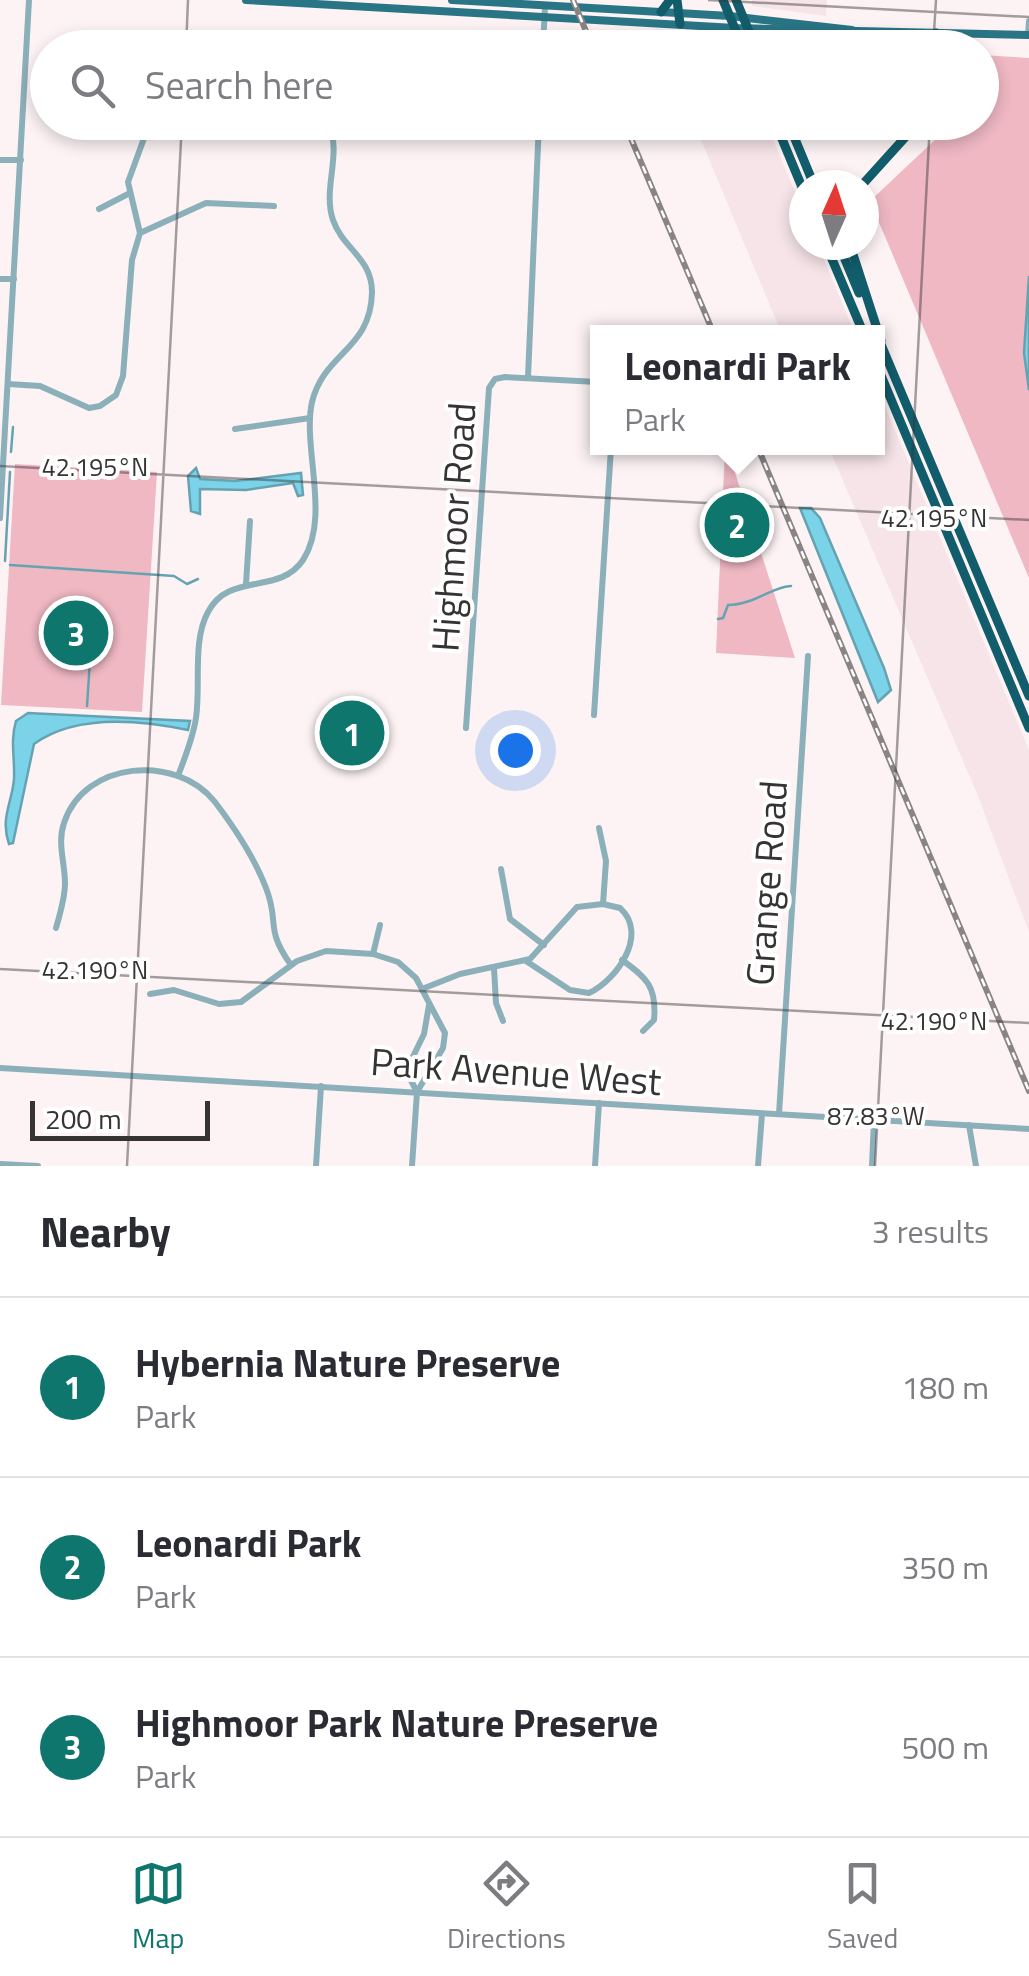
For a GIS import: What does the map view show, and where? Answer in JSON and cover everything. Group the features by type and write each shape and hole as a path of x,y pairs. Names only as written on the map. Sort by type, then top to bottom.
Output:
{"highway":[{"path":"661,12 674,0 680,18"},
{"path":"723,0 735,28"},
{"path":"736,0 749,30"},
{"path":"782,140 795,170"},
{"path":"795,140 808,170"},
{"path":"876,170 903,140"},
{"path":"832,260 860,325"},
{"path":"845,260 872,325"},
{"path":"855,260 876,325"},
{"path":"885,353 888,362"},
{"path":"885,355 1029,696"},
{"path":"885,385 1029,728"}],"main road":[{"path":"246,0 544,16 730,16 746,23 852,30"},
{"path":"452,0 661,12 735,28 746,23"},
{"path":"999,35 1029,36"}],"street":[{"path":"0,518 28,0"},
{"path":"543,30 544,6"},
{"path":"1029,20 1029,36"},
{"path":"8,384 40,386 88,408 100,406 116,395 123,376 131,270 140,233 128,194 130,172 143,140"},
{"path":"178,776 195,722 204,622 217,599 246,584 277,581 302,562 311,540 315,471 310,418 318,384 362,335 370,313 367,267 333,220 334,140"},
{"name":"Highmoor Road","path":"466,728 490,388 495,379 528,377 538,140"},
{"path":"0,160 21,160"},
{"path":"99,209 128,194"},
{"path":"140,233 152,232 180,212 206,204 274,206"},
{"path":"0,279 14,279"},
{"path":"528,377 590,381"},
{"path":"235,429 310,418"},
{"path":"594,715 611,455"},
{"path":"246,584 250,521"},
{"name":"Grange Road","path":"778,1114 808,656"},
{"path":"56,928 65,885 62,827 78,794 96,780 126,772 178,776 205,792 218,806 260,874 271,910 272,936 291,965"},
{"path":"600,828 606,860 603,904"},
{"path":"501,869 510,918 544,945"},
{"path":"422,988 460,974 526,962 577,907 603,904 620,908 633,926 632,941 622,960 598,988 578,993 526,962"},
{"path":"373,954 380,925"},
{"path":"150,994 174,990 235,1004 259,992 291,965 323,951 373,954 406,968 440,1022 444,1046 417,1092 412,1166"},
{"path":"622,960 648,979 655,993 654,1020 644,1030"},
{"path":"494,968 496,1003 503,1021"},
{"path":"394,1091 428,1024 429,1004"},
{"path":"428,1024 440,1022"},
{"path":"408,1067 417,1092"},
{"name":"Park Avenue West","path":"0,1068 1029,1129"},
{"path":"316,1166 321,1086"},
{"path":"595,1166 599,1103"},
{"path":"758,1166 762,1114"},
{"path":"872,1166 874,1120"},
{"path":"969,1125 976,1166"},
{"path":"0,1164 38,1166"}],"shaded area":[{"path":"752,0 827,0 826,16 752,6"},
{"path":"999,56 1029,58 1029,578 879,222 879,193 935,140 999,140"},
{"path":"701,140 773,140 789,177 789,260 824,260 851,325 778,325"},
{"path":"885,406 1029,750 1029,932 978,796 832,455 885,455"},
{"path":"725,455 729,455 795,658 716,653"},
{"path":"15,464 157,472 142,712 1,705"}],"water":[{"path":"1029,276 1029,390 1024,353"},
{"path":"196,468 200,479 235,481 301,473 303,495 298,496 293,483 246,490 200,489 200,514 191,511 188,476"},
{"path":"800,508 811,508 820,518 884,668 891,690 878,702"},
{"path":"28,713 190,721 188,730 129,722 88,724 50,734 34,744 13,843 9,844 6,826 14,779 14,728 16,721"}],"waterway":[{"path":"11,452 13,427"},
{"path":"5,561 10,472"},
{"path":"10,565 174,576 187,584 198,579"},
{"path":"718,619 723,618 728,605 791,586"},
{"path":"83,606 93,614 87,706"}],"railway":[{"path":"573,0 586,30"},
{"path":"632,140 710,325"},
{"path":"761,455 1029,1091"}],"place":[{"name":"Leonardi Park","path":"737,525"},
{"name":"Highmoor Park Nature Preserve","path":"76,633"},
{"name":"Hybernia Nature Preserve","path":"352,733"}]}
